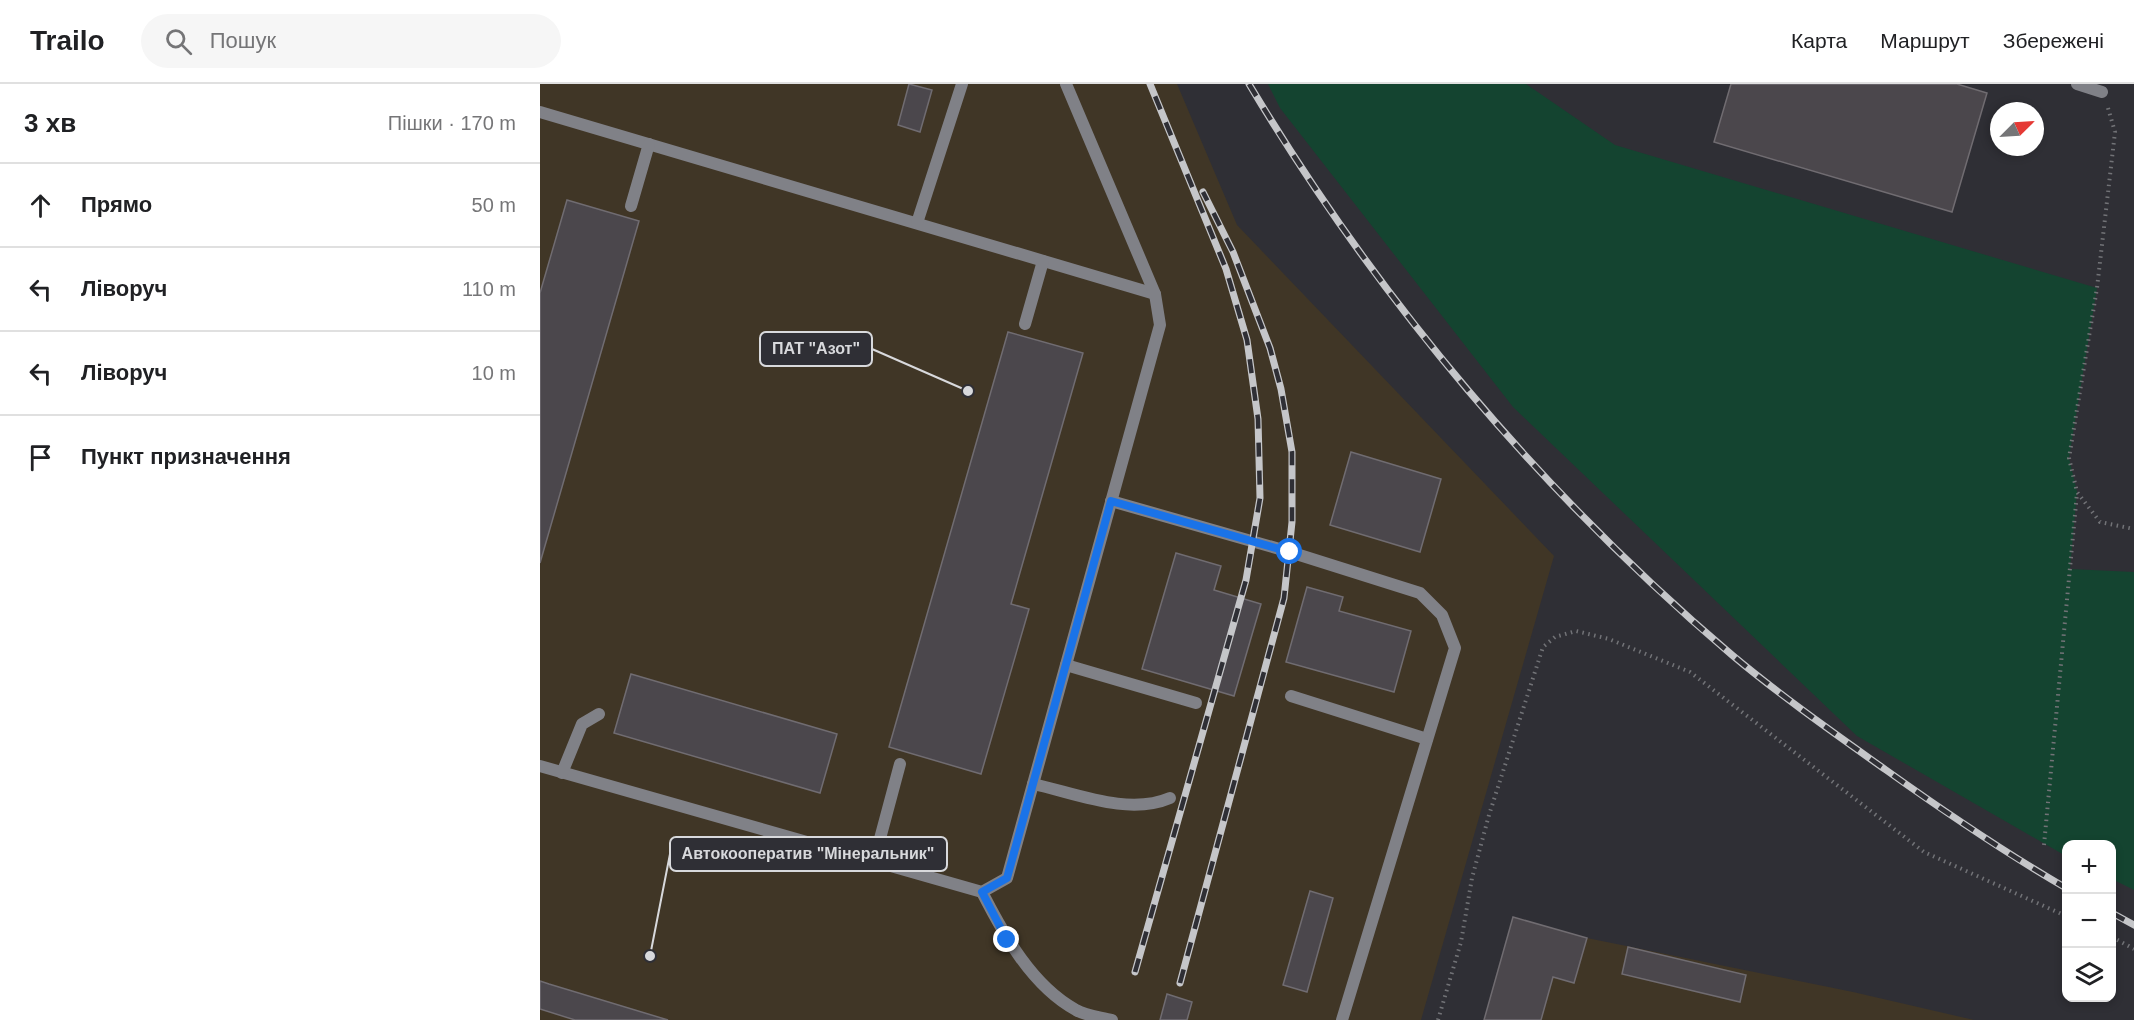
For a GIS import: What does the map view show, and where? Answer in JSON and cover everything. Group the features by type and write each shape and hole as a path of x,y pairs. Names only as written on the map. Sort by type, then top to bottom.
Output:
{"lane":[{"path":"917,223 962,84"},
{"path":"540,766 982,892 1007,878 1160,325 1155,294 1066,84"},
{"path":"2077,84 2102,92"},
{"path":"540,112 1155,294"},
{"path":"632,206 649,144"},
{"path":"1025,324 1043,261"},
{"path":"1111,501 1290,552 1420,593 1442,615 1455,648 1342,1020"},
{"path":"1066,665 1196,703"},
{"path":"1292,696 1427,739"},
{"path":"562,773 582,724 600,714"},
{"path":"874,861 900,764"},
{"path":"1033,784 1128,805 1154,805 1170,798"},
{"path":"982,892 1007,940 1048,988 1077,1011 1112,1020"}],"path":[{"path":"2044,845 2077,492 2069,458 2097,288 2115,132 2102,92"},
{"path":"2077,492 2100,522 2134,529"},
{"path":"1438,1020 1461,942 1472,878 1490,814 1543,647 1555,637 1576,631 1609,639 1690,672 1924,852 2062,914"},
{"path":"2116,939 2134,949"}],"shaded area":[{"path":"540,84 1177,84 1237,225 1554,556 1421,1020 540,1020"},
{"path":"1513,917 1587,938 1853,992 1974,1020 1484,1020"}],"green space":[{"path":"1268,84 1526,84 1615,145 2097,288 2069,458 2077,492 2070,569 2134,572 2134,890 2116,881 2116,840 2062,840 2062,854 1857,736 1513,407 1280,108"}],"building":[{"path":"909,84 932,90 920,132 898,125"},
{"path":"1731,84 1957,84 1987,93 1952,212 1714,142"},
{"path":"567,200 639,221 540,563 540,293"},
{"path":"1008,332 1083,353 1011,604 1029,609 981,774 889,747"},
{"path":"1351,452 1441,479 1420,552 1330,525"},
{"path":"1176,553 1221,566 1214,590 1261,604 1234,696 1142,669"},
{"path":"1307,587 1343,597 1339,611 1411,631 1394,692 1286,662"},
{"path":"631,674 837,734 820,793 614,733"},
{"path":"1310,891 1333,898 1307,992 1283,985"},
{"path":"1513,917 1587,938 1574,983 1553,977 1541,1020 1484,1020"},
{"path":"1628,947 1746,975 1740,1002 1622,974"},
{"path":"540,981 668,1020 575,1020 540,1009"},
{"path":"1167,994 1192,1002 1187,1020 1160,1020"}],"railway":[{"path":"1135,972 1246,580 1260,498 1258,419 1247,340 1226,269 1150,84"},
{"path":"1249,84 1352,241 1408,316 1529,460 1594,528 1662,593 1769,685 1930,801 2062,886"},
{"path":"1180,983 1284,598 1292,522 1292,452 1281,389 1270,348 1233,252 1203,192"},
{"path":"2116,915 2134,925"}],"place":[{"name":"ПАТ \"Азот\"","path":"968,391"},
{"name":"Автокооператив \"Мінеральник\"","path":"650,956"}],"route":[{"path":"1007,940 982,892 1007,878 1111,501 1290,552"}]}
